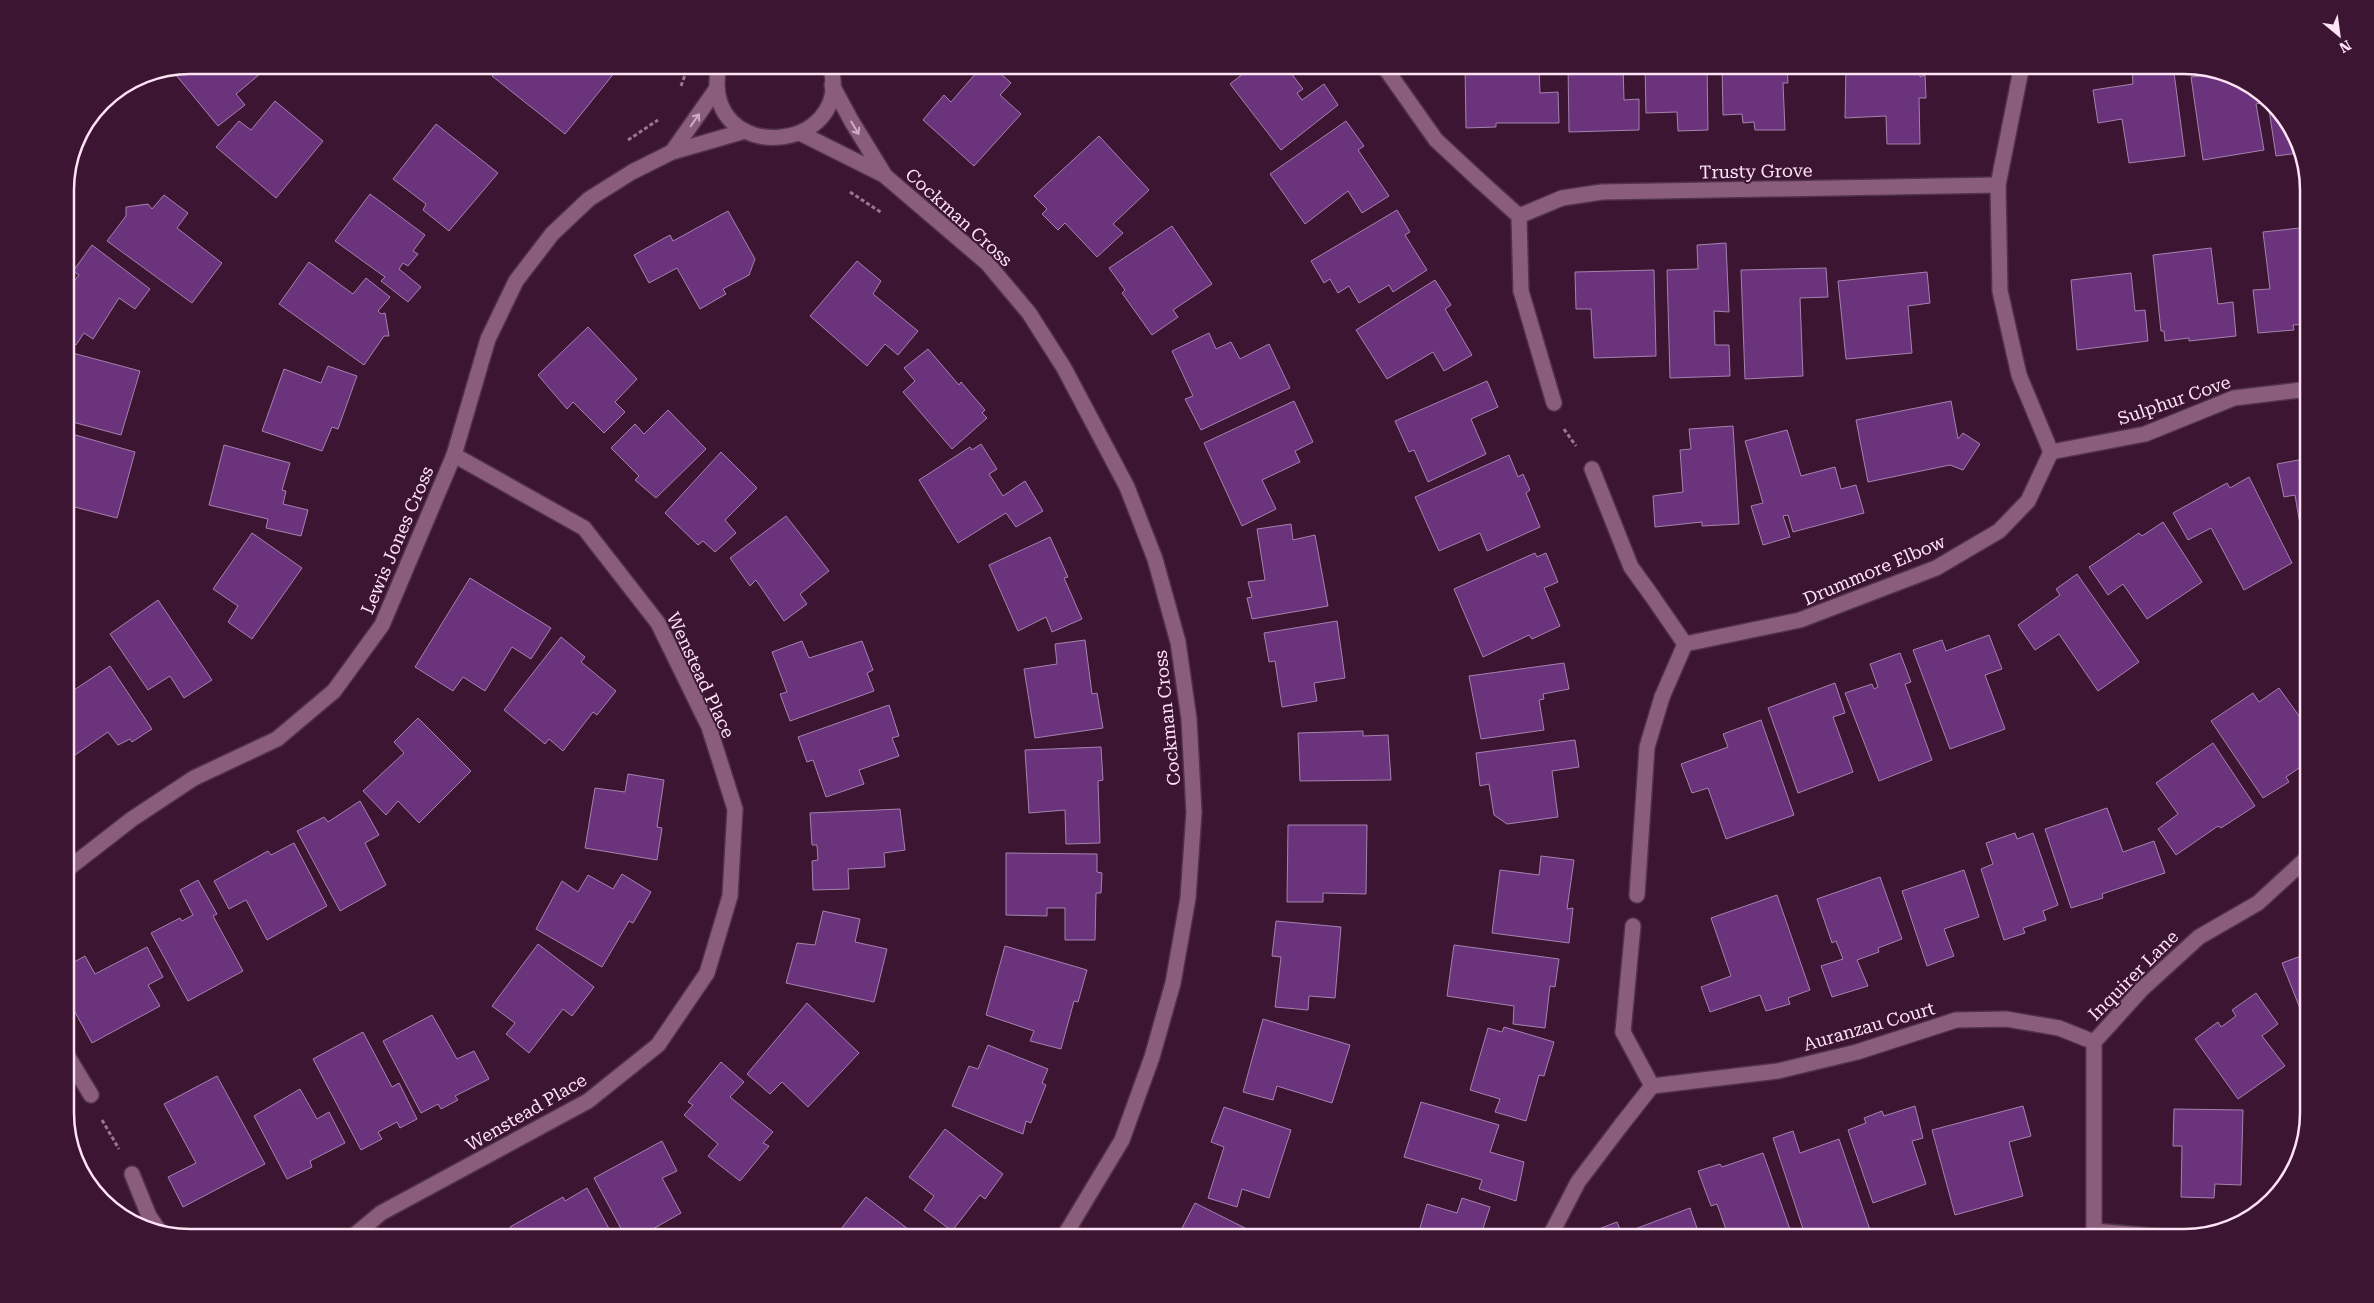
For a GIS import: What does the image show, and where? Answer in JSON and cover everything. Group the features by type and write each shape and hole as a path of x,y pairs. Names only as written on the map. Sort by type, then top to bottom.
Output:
{"street":[{"path":"718,74 717,88 722,105 732,120 745,131 763,138 782,139 800,133 823,114 830,100 832,74"},
{"path":"1389,74 1436,140 1519,216 1521,291 1554,403"},
{"path":"2020,74 1998,185 2000,290 2019,375 2051,452"},
{"name":"Cockman Cross","path":"832,85 884,175"},
{"name":"Lewis Jones Cross","path":"672,152 717,88"},
{"name":"Lewis Jones Cross","path":"74,864 132,819 194,778 277,739 334,691 382,625 454,455 488,339 516,281 552,234 589,199 632,172 672,152 745,131"},
{"name":"Cockman Cross","path":"800,133 884,175 987,263 1029,313 1064,368 1127,486 1155,559 1178,642 1189,719 1194,812 1188,898 1173,984 1152,1057 1122,1140 1068,1229"},
{"name":"Trusty Grove","path":"1519,216 1562,198 1602,192 1998,185"},
{"name":"Sulphur Cove","path":"2051,452 2144,434 2234,398 2300,390"},
{"name":"Drummore Elbow","path":"1685,644 1800,620 1936,568 1999,531 2028,501 2051,452"},
{"name":"Wenstead Place","path":"362,1229 381,1213 588,1102 658,1045 707,973 730,896 735,810 709,727 658,622 584,528 454,455"},
{"path":"1592,469 1631,567 1685,644 1662,696 1647,747 1637,895"},
{"name":"Inquirer Lane","path":"2093,1229 2094,1042 2142,989 2199,937 2258,903 2300,864"},
{"path":"1554,1229 1578,1182 1652,1086 1623,1032 1633,926"},
{"name":"Auranzau Court","path":"1652,1086 1778,1071 1857,1052 1956,1020 2006,1019 2059,1028 2094,1042"},
{"path":"74,1067 91,1095"},
{"path":"132,1174 149,1216 154,1224"}],"path":[{"path":"679,90 686,74"},
{"path":"626,141 662,117"},
{"path":"845,189 884,215"},
{"path":"1554,403 1559,422 1592,469"},
{"path":"91,1095 105,1127 132,1174"}],"building":[{"path":"260,74 236,94 245,105 218,126 176,75"},
{"path":"493,74 613,74 565,134 492,76"},
{"path":"975,74 1001,74 1011,83 1000,95 1021,114 974,166 923,120 944,95 951,102"},
{"path":"1243,74 1292,74 1303,89 1297,93 1302,100 1324,84 1338,105 1281,150 1230,84"},
{"path":"1465,74 1539,74 1540,93 1558,92 1559,123 1496,123 1496,127 1466,128"},
{"path":"1568,74 1623,74 1624,100 1639,99 1639,130 1569,132"},
{"path":"1645,74 1707,74 1708,130 1678,131 1677,112 1646,113"},
{"path":"1722,74 1788,74 1788,83 1783,83 1785,130 1755,130 1754,122 1743,123 1742,114 1723,115"},
{"path":"1846,74 1920,74 1920,77 1925,75 1926,98 1919,98 1920,144 1887,144 1886,116 1845,118"},
{"path":"2132,74 2174,74 2185,156 2129,163 2122,119 2098,123 2093,90 2133,84"},
{"path":"2203,76 2215,78 2236,86 2261,102 2256,104 2264,150 2203,160 2191,77"},
{"path":"275,101 323,141 276,198 216,147 239,121 251,130"},
{"path":"2269,110 2281,125 2294,154 2276,156"},
{"path":"1346,121 1364,146 1358,150 1389,196 1362,213 1348,191 1305,224 1270,174"},
{"path":"436,124 498,173 449,231 423,210 426,204 393,179"},
{"path":"1099,136 1149,190 1113,224 1123,233 1097,257 1065,223 1058,230 1042,214 1047,209 1034,196"},
{"path":"370,194 425,235 413,251 418,254 408,266 403,263 399,269 421,287 408,302 381,281 385,277 335,241"},
{"path":"164,195 188,213 177,228 222,263 192,303 107,241 126,216 126,207 148,204 152,209"},
{"path":"1397,210 1410,232 1405,235 1427,270 1393,292 1389,285 1359,303 1349,286 1338,293 1330,279 1324,283 1311,261"},
{"path":"728,211 755,259 749,275 723,289 726,294 700,309 677,268 649,283 634,255 670,235 673,241"},
{"path":"1172,226 1212,284 1173,310 1178,317 1152,335 1122,293 1125,290 1109,268"},
{"path":"2300,228 2300,325 2293,325 2294,330 2258,333 2253,290 2270,289 2263,232"},
{"path":"1726,243 1729,312 1714,311 1715,345 1729,345 1730,376 1670,378 1667,270 1698,269 1697,245"},
{"path":"92,245 150,289 135,309 119,298 93,339 84,333 76,345 74,344 74,282 79,275 74,270"},
{"path":"2211,248 2218,304 2233,302 2236,336 2189,341 2189,338 2165,341 2164,331 2161,331 2153,255"},
{"path":"857,261 881,281 873,294 918,331 898,355 885,344 867,366 810,316"},
{"path":"309,262 353,294 366,278 390,297 378,311 381,314 385,313 389,336 384,336 364,365 279,304"},
{"path":"1826,268 1828,297 1800,298 1803,376 1745,379 1741,270"},
{"path":"1654,270 1656,356 1594,358 1591,309 1576,309 1575,272"},
{"path":"1927,272 1930,303 1908,306 1912,353 1846,359 1838,281"},
{"path":"2131,273 2135,311 2145,310 2148,341 2077,350 2071,280"},
{"path":"1435,280 1451,305 1445,309 1472,355 1444,371 1433,352 1387,379 1356,330"},
{"path":"588,327 637,379 615,402 625,412 604,433 573,402 567,409 538,375"},
{"path":"1209,333 1216,349 1231,342 1240,359 1269,344 1290,388 1201,430 1185,399 1193,396 1172,351"},
{"path":"928,349 959,385 961,382 985,410 982,413 987,418 952,449 903,392 915,381 904,368"},
{"path":"74,353 140,371 121,435 74,422"},
{"path":"328,366 357,376 338,429 332,427 322,451 262,431 284,369 321,383"},
{"path":"1487,381 1498,407 1471,419 1486,454 1428,482 1414,450 1409,452 1395,421"},
{"path":"1294,401 1313,442 1295,451 1300,462 1262,480 1276,509 1242,526 1204,443"},
{"path":"1951,401 1958,439 1963,433 1980,444 1963,470 1950,465 1868,482 1856,420"},
{"path":"668,410 706,449 656,498 635,480 639,476 611,448 635,424 644,434"},
{"path":"1733,426 1739,524 1702,526 1702,522 1655,527 1653,496 1683,492 1680,450 1691,449 1689,429"},
{"path":"1787,430 1801,476 1835,467 1841,489 1856,485 1864,513 1793,532 1788,515 1783,516 1790,537 1763,545 1751,506 1763,503 1745,441"},
{"path":"74,435 135,452 117,518 74,507"},
{"path":"981,444 997,469 989,474 1003,496 1025,481 1043,511 1016,527 1006,513 958,543 919,480 970,447 972,450"},
{"path":"224,445 290,463 282,490 286,491 283,504 308,510 301,536 266,528 268,519 209,505"},
{"path":"721,452 757,488 725,520 736,533 715,552 703,541 698,545 665,513"},
{"path":"1509,455 1518,477 1523,474 1530,490 1526,493 1540,527 1487,551 1480,533 1439,551 1415,497"},
{"path":"2300,460 2300,524 2295,495 2284,497 2277,464"},
{"path":"2249,477 2292,563 2244,590 2211,528 2188,540 2173,513 2227,483 2230,488"},
{"path":"786,516 829,571 800,594 807,604 784,621 756,580 750,586 730,558"},
{"path":"2163,522 2202,582 2147,619 2123,584 2108,595 2089,567 2139,533 2142,536"},
{"path":"1291,524 1293,540 1315,535 1328,606 1252,619 1247,598 1252,597 1248,582 1265,580 1257,529"},
{"path":"252,533 302,568 252,639 228,622 238,606 213,589"},
{"path":"1050,537 1068,577 1064,578 1082,619 1052,632 1046,617 1018,631 989,565"},
{"path":"1535,553 1537,557 1546,553 1558,582 1544,588 1560,626 1532,639 1529,635 1483,657 1454,589"},
{"path":"2077,574 2139,662 2098,691 2059,634 2035,650 2018,625 2060,595 2056,589"},
{"path":"470,578 551,628 531,659 512,647 485,691 463,677 453,691 415,667"},
{"path":"158,600 212,680 184,698 170,676 148,690 110,634"},
{"path":"1337,621 1345,678 1314,683 1317,701 1282,707 1275,661 1269,662 1264,633"},
{"path":"1989,635 2002,669 1985,675 2005,729 1950,749 1913,650 1942,640 1946,651"},
{"path":"561,637 585,657 581,662 616,691 597,715 593,712 563,751 549,739 545,744 504,710"},
{"path":"1085,640 1092,694 1097,693 1103,728 1035,738 1024,669 1057,664 1055,644"},
{"path":"802,641 809,658 862,641 873,670 867,673 874,691 790,721 780,694 787,692 772,652"},
{"path":"1900,653 1911,682 1905,684 1932,760 1879,781 1845,693 1872,684 1874,689 1878,687 1870,664"},
{"path":"1564,663 1569,689 1543,694 1544,699 1539,700 1544,730 1481,739 1469,676"},
{"path":"110,666 152,729 132,742 130,739 118,745 108,732 74,756 74,690"},
{"path":"1835,683 1845,713 1833,717 1853,772 1798,793 1768,708"},
{"path":"2279,688 2300,717 2300,767 2286,777 2289,782 2263,798 2211,721 2253,693 2259,702"},
{"path":"889,705 899,736 892,738 899,756 859,770 864,784 826,797 813,760 807,762 798,737"},
{"path":"418,718 471,771 419,823 398,801 386,815 363,791 404,753 394,742"},
{"path":"1761,720 1794,815 1726,839 1708,788 1692,793 1681,764 1728,747 1723,734"},
{"path":"1363,731 1363,736 1388,735 1391,780 1300,781 1298,733"},
{"path":"1575,740 1579,767 1552,771 1558,817 1507,824 1494,815 1489,784 1480,786 1476,753"},
{"path":"2213,743 2255,806 2221,828 2218,826 2176,855 2158,829 2178,814 2156,783"},
{"path":"1101,747 1103,780 1098,781 1100,843 1066,844 1065,810 1029,813 1025,750"},
{"path":"628,774 664,780 657,827 662,828 657,860 585,848 595,788 625,792"},
{"path":"360,801 379,835 365,843 386,885 340,911 297,831 324,817 328,822"},
{"path":"2107,808 2123,852 2154,841 2165,873 2102,894 2103,898 2071,908 2045,829"},
{"path":"900,809 905,850 884,853 885,867 848,869 849,889 813,890 812,861 818,860 817,845 812,845 810,813"},
{"path":"1288,825 1367,825 1366,894 1323,893 1323,902 1287,902"},
{"path":"2015,833 2017,839 2033,833 2058,905 2043,911 2046,920 2023,928 2025,933 2004,940 1981,869 1993,864 1986,843"},
{"path":"294,843 327,906 267,940 246,900 229,909 214,881 268,851 271,855"},
{"path":"1006,853 1097,854 1097,872 1102,873 1101,893 1096,893 1095,940 1065,940 1065,908 1047,908 1047,916 1006,915"},
{"path":"1541,856 1574,860 1567,909 1573,908 1569,943 1492,933 1500,870 1539,875"},
{"path":"1964,870 1979,917 1944,929 1954,956 1927,966 1902,891"},
{"path":"622,874 651,892 633,923 629,921 602,967 536,929 562,881 578,892 588,875 613,889"},
{"path":"1880,877 1902,939 1878,948 1879,952 1857,960 1868,986 1832,997 1821,966 1843,959 1836,941 1832,943 1817,899"},
{"path":"198,880 217,914 213,916 243,971 188,1001 151,933 180,918 182,921 193,915 180,890"},
{"path":"1777,895 1810,990 1788,998 1790,1004 1766,1011 1760,995 1710,1012 1701,987 1731,976 1711,918"},
{"path":"823,911 860,919 855,942 887,949 874,1002 786,983 797,943 815,945"},
{"path":"1276,921 1341,927 1335,998 1309,996 1308,1010 1275,1007 1281,957 1272,956"},
{"path":"538,944 594,987 572,1016 563,1009 529,1053 506,1034 515,1023 492,1006"},
{"path":"1454,945 1559,959 1555,987 1550,986 1545,1028 1513,1024 1514,1006 1447,996"},
{"path":"1005,946 1087,970 1078,1002 1074,1001 1061,1049 1030,1041 1034,1031 986,1015"},
{"path":"147,947 163,977 148,985 160,1006 92,1043 74,1010 74,962 85,956 95,974"},
{"path":"2300,956 2300,1008 2282,963"},
{"path":"2256,993 2278,1024 2262,1036 2285,1066 2238,1099 2195,1039 2218,1022 2221,1027 2236,1016 2232,1010"},
{"path":"807,1003 859,1053 808,1107 782,1082 770,1094 747,1074"},
{"path":"432,1015 457,1059 474,1051 489,1079 455,1096 458,1100 441,1109 438,1104 421,1113 383,1041"},
{"path":"1263,1019 1350,1045 1332,1103 1277,1086 1273,1100 1243,1092"},
{"path":"1504,1027 1554,1042 1544,1076 1539,1075 1526,1121 1495,1112 1500,1099 1470,1090 1488,1028 1502,1032"},
{"path":"363,1032 392,1087 399,1083 417,1119 400,1128 397,1122 378,1132 382,1139 361,1150 313,1059"},
{"path":"988,1045 1048,1069 1042,1083 1046,1085 1031,1123 1026,1121 1023,1134 952,1106 969,1066 978,1069"},
{"path":"721,1062 744,1082 730,1097 773,1132 763,1143 769,1146 740,1181 708,1156 718,1144 684,1115 693,1105 688,1102"},
{"path":"217,1076 265,1164 183,1207 168,1177 196,1163 164,1104"},
{"path":"300,1089 317,1119 329,1112 345,1143 310,1161 312,1167 287,1179 254,1116"},
{"path":"1421,1102 1499,1125 1490,1152 1524,1162 1516,1201 1479,1189 1482,1180 1404,1157"},
{"path":"1915,1106 1923,1138 1912,1141 1926,1184 1873,1203 1848,1130 1866,1123 1864,1118 1882,1111 1884,1116"},
{"path":"2023,1106 2031,1136 2009,1142 2023,1196 1955,1215 1932,1130"},
{"path":"1224,1107 1291,1130 1269,1198 1242,1189 1237,1207 1208,1198 1224,1147 1211,1142"},
{"path":"2174,1109 2243,1110 2241,1185 2215,1184 2214,1198 2181,1197 2182,1146 2173,1146"},
{"path":"945,1129 1003,1174 985,1199 980,1195 954,1229 949,1229 924,1210 934,1196 909,1177"},
{"path":"1793,1131 1800,1153 1839,1139 1870,1229 1803,1229 1773,1138"},
{"path":"662,1141 677,1171 662,1178 681,1213 653,1229 621,1229 594,1178"},
{"path":"1763,1153 1790,1229 1726,1229 1717,1204 1711,1206 1698,1171 1720,1164 1722,1167"},
{"path":"587,1188 609,1229 511,1229 510,1227 563,1197 565,1201"},
{"path":"866,1197 908,1229 841,1229"},
{"path":"1462,1198 1490,1207 1483,1229 1420,1229 1427,1204 1457,1213"},
{"path":"1195,1203 1247,1229 1182,1229"},
{"path":"1690,1208 1697,1229 1635,1229"},
{"path":"1617,1222 1620,1229 1599,1229"}]}
